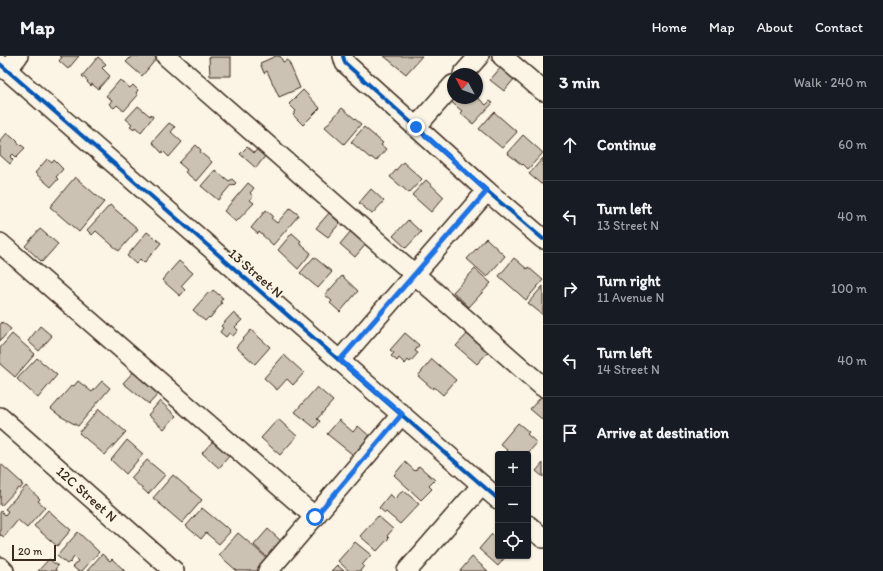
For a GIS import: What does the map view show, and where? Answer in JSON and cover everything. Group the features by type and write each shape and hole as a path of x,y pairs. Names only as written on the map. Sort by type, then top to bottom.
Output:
{"street":[{"path":"343,56 345,63 487,191 543,239"},
{"path":"468,68 479,56"},
{"path":"502,56 543,91"},
{"path":"173,58 543,388"},
{"name":"13 Street N","path":"8,63 495,496"},
{"path":"416,127 447,93"},
{"path":"340,360 487,191"},
{"path":"0,243 315,517"},
{"path":"268,571 402,414"},
{"name":"12C Street N","path":"0,417 174,571"},
{"path":"407,571 482,485"},
{"path":"531,528 543,538"},
{"path":"0,567 4,571"}],"building":[{"path":"60,56 79,56 68,69 59,61 62,57"},
{"path":"132,56 155,56 157,58 142,76 126,62"},
{"path":"276,56 280,56 283,62 288,60 300,88 279,97 267,71 264,73 260,63"},
{"path":"384,56 422,56 406,74"},
{"path":"98,57 106,64 102,68 110,76 98,89 92,84 91,86 82,76"},
{"path":"209,57 231,57 231,76 210,76"},
{"path":"502,66 515,78 504,91 490,80"},
{"path":"120,80 130,88 133,85 138,90 136,93 138,95 124,111 117,105 114,108 109,104 112,100 106,96"},
{"path":"303,90 320,108 303,125 293,115 296,111 289,104"},
{"path":"490,101 493,103 473,124 460,113 462,111 454,104 483,104 483,102 486,105"},
{"path":"138,106 150,116 151,114 153,117 141,132 135,127 134,129 130,126 132,124 126,119"},
{"path":"342,108 361,124 344,144 325,127"},
{"path":"494,112 517,132 502,148 479,129"},
{"path":"169,123 175,127 171,132 182,142 169,157 163,151 162,153 152,142"},
{"path":"364,127 383,143 381,145 386,149 376,161 371,157 370,158 351,142"},
{"path":"7,133 14,139 15,138 18,141 17,142 25,148 16,157 13,154 10,157 13,160 10,164 0,155 0,141"},
{"path":"523,135 543,153 528,169 507,153"},
{"path":"196,145 201,150 200,152 212,162 196,181 185,172 187,170 179,163"},
{"path":"247,147 254,153 258,148 266,155 256,168 240,154"},
{"path":"543,158 543,184 541,184 529,174"},
{"path":"47,159 52,163 54,160 63,169 56,177 58,179 51,187 35,173"},
{"path":"403,162 422,179 409,193 390,177"},
{"path":"215,170 229,181 232,179 236,183 233,186 231,185 218,200 201,186"},
{"path":"75,177 104,202 79,232 50,207"},
{"path":"426,180 444,197 431,212 412,195"},
{"path":"248,183 254,188 250,193 253,196 250,200 254,203 236,222 224,211"},
{"path":"371,189 384,201 372,214 359,203"},
{"path":"110,205 138,229 119,251 96,231 92,235 87,230"},
{"path":"290,208 299,215 273,245 259,232 258,234 251,228 266,210 273,216 271,218 277,223"},
{"path":"329,213 340,223 328,237 316,228"},
{"path":"408,220 421,232 406,248 393,236"},
{"path":"40,229 58,244 42,262 25,246"},
{"path":"351,231 366,244 355,257 340,244"},
{"path":"147,232 161,243 144,263 140,259 136,264 127,256"},
{"path":"292,233 301,241 299,243 311,253 298,269 278,250"},
{"path":"486,238 505,256 487,277 467,259"},
{"path":"314,257 332,272 318,288 300,273"},
{"path":"514,258 527,269 528,267 543,280 526,300 499,276"},
{"path":"179,261 193,273 181,286 185,290 180,296 162,280"},
{"path":"475,269 491,283 469,307 453,292"},
{"path":"342,276 358,291 340,312 330,303 332,301 325,295"},
{"path":"543,286 543,315 528,303"},
{"path":"213,290 223,298 220,302 222,303 210,318 209,317 205,321 193,310 209,292 211,293"},
{"path":"233,313 242,320 235,327 238,330 233,336 229,333 226,337 220,332 223,328 221,326"},
{"path":"2,322 11,329 0,341 0,325"},
{"path":"40,326 52,336 39,351 28,341"},
{"path":"251,330 270,347 255,364 236,347"},
{"path":"469,332 489,351 477,364 456,346"},
{"path":"405,333 419,345 415,351 418,353 410,362 408,360 405,364 399,358 397,361 391,356 394,353 390,350"},
{"path":"12,334 35,354 15,377 0,364 0,348"},
{"path":"284,355 304,373 293,385 287,379 277,390 264,378"},
{"path":"37,358 57,375 38,398 17,379"},
{"path":"432,359 456,380 443,395 434,387 433,389 418,376"},
{"path":"136,369 161,391 149,404 123,383"},
{"path":"78,381 92,392 102,381 110,388 78,426 51,409 72,385 74,386"},
{"path":"317,387 333,401 317,419 320,421 315,428 295,412"},
{"path":"542,396 543,397 543,420 530,409"},
{"path":"160,401 176,416 164,429 148,415"},
{"path":"99,409 126,432 105,455 79,433"},
{"path":"278,419 297,436 280,455 261,438"},
{"path":"339,420 353,432 358,426 373,439 353,461 349,458 352,454 327,434"},
{"path":"518,423 529,432 527,434 537,443 530,451 508,451 500,444"},
{"path":"127,440 143,454 126,474 111,460"},
{"path":"213,441 230,455 219,468 202,453"},
{"path":"147,460 165,475 148,494 131,478"},
{"path":"405,462 415,471 419,466 435,480 429,486 432,489 421,500 394,475"},
{"path":"543,463 543,477 536,471"},
{"path":"1,464 23,485 20,489 18,488 1,506 0,505"},
{"path":"173,475 202,500 182,523 153,498"},
{"path":"26,486 40,499 38,501 45,507 27,528 18,520 4,537 1,535 0,536 1,511 5,515 8,511 5,509"},
{"path":"403,490 419,504 400,524 379,508 390,494 395,499"},
{"path":"202,508 230,530 230,532 219,544 206,533 201,539 186,526"},
{"path":"48,510 71,530 57,546 34,526"},
{"path":"378,516 393,529 387,536 389,538 377,551 360,536"},
{"path":"268,529 281,541 267,557 254,545"},
{"path":"78,532 99,552 82,571 78,571 73,567 78,561 74,557 70,563 69,562 67,564 57,556"},
{"path":"238,533 268,559 258,571 237,571 219,555"},
{"path":"492,534 495,537 495,559 504,559 498,566 479,549"},
{"path":"355,542 371,555 362,565 364,566 360,571 349,571 338,561"},
{"path":"102,554 110,561 112,559 124,571 87,571"},
{"path":"472,557 488,571 460,571"},
{"path":"49,559 58,566 55,569 57,571 38,571"},
{"path":"337,565 344,571 331,571"}],"cycle path":[{"path":"343,56 345,63 487,191 543,239"},
{"path":"0,64 495,496"}],"route":[{"path":"315,517 402,414 340,360 487,191 416,127"}]}
